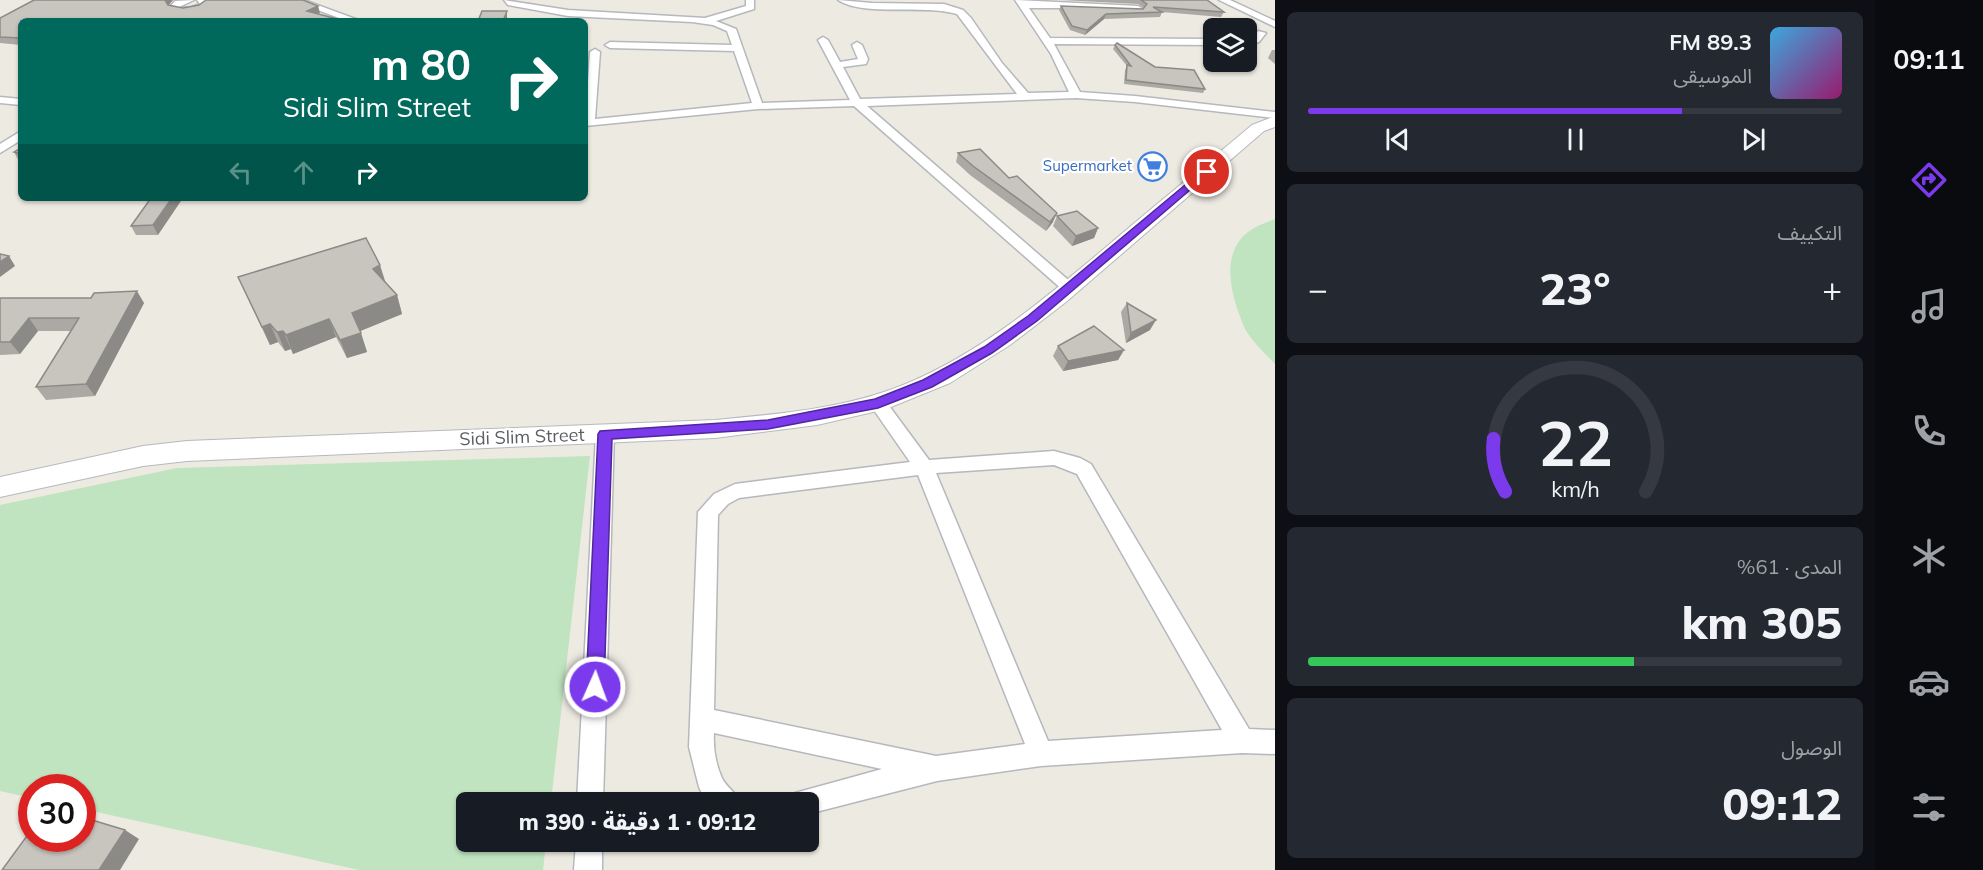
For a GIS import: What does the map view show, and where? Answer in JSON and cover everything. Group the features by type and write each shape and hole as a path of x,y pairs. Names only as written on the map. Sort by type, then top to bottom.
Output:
{"main road":[{"name":"Sidi Slim Street","path":"0,487 143,456 187,451 605,434 768,424 878,403 927,383 988,350 1069,288 1258,128 1275,121"}],"street":[{"path":"186,11 175,10 173,7 179,2 190,0"},
{"path":"171,18 202,7 206,3 202,0"},
{"path":"295,0 347,18"},
{"path":"508,0 543,11 718,23 731,29 758,106"},
{"path":"704,21 743,11 751,7 750,0"},
{"path":"842,0 872,6 944,7 960,12 968,20 998,65 1025,97"},
{"path":"1222,0 1275,24"},
{"path":"1021,2 1048,41 1076,95"},
{"path":"1021,2 1138,9"},
{"path":"1257,39 1262,33"},
{"path":"824,40 857,103 1069,288"},
{"path":"1048,41 1203,42"},
{"path":"610,45 738,48"},
{"path":"837,65 862,62 863,59 857,45"},
{"path":"588,115 596,52"},
{"path":"588,123 758,106 1076,95 1126,98 1275,115"},
{"path":"0,100 18,102"},
{"path":"0,149 18,137"},
{"path":"878,403 924,467 1041,754"},
{"path":"590,792 605,434"},
{"path":"716,792 712,788 701,747 708,512 721,499 735,491 924,467 1054,458 1073,463 1084,469 1242,741"},
{"path":"702,719 937,768"},
{"path":"819,798 937,768 1041,754 1242,741 1275,742"},
{"path":"588,870 589,852"}],"green space":[{"path":"1275,219 1275,364 1245,329 1237,308 1230,272 1234,250 1240,240 1252,229"},
{"path":"590,456 552,792 456,792 456,852 545,852 543,870 359,870 96,812 96,774 18,774 18,795 0,791 0,505 177,468"}],"building":[{"path":"34,0 165,0 168,5 183,8 199,5 206,0 303,0 318,6 307,11 334,18 18,18 18,38 0,37 0,18"},
{"path":"1141,0 1207,0 1224,12 1153,7 1162,12 1106,14 1087,30 1072,26 1061,6 1143,9 1147,4"},
{"path":"482,11 507,11 504,18 479,18"},
{"path":"1117,43 1155,67 1194,70 1205,89 1126,80 1127,65 1131,66 1115,45"},
{"path":"980,149 1009,178 1017,176 1057,213 1050,222 958,153"},
{"path":"149,201 170,201 153,225 131,226"},
{"path":"1077,211 1098,228 1076,236 1057,216"},
{"path":"366,238 380,265 373,269 397,295 352,313 361,333 340,340 329,319 286,335 283,331 277,332 270,324 262,327 238,277"},
{"path":"0,254 9,256 0,262"},
{"path":"137,291 86,384 36,387 79,318 29,318 10,342 0,342 0,298 91,298 94,293"},
{"path":"1127,303 1156,320 1131,333"},
{"path":"1094,326 1124,350 1068,361 1058,346"},
{"path":"96,821 125,830 99,870 2,870 18,848 18,852 96,852"}],"place":[{"name":"Supermarket","path":"1153,166"}],"route":[{"path":"595,687 605,434 768,424 878,403 927,383 988,350 1032,318 1207,172"}]}
